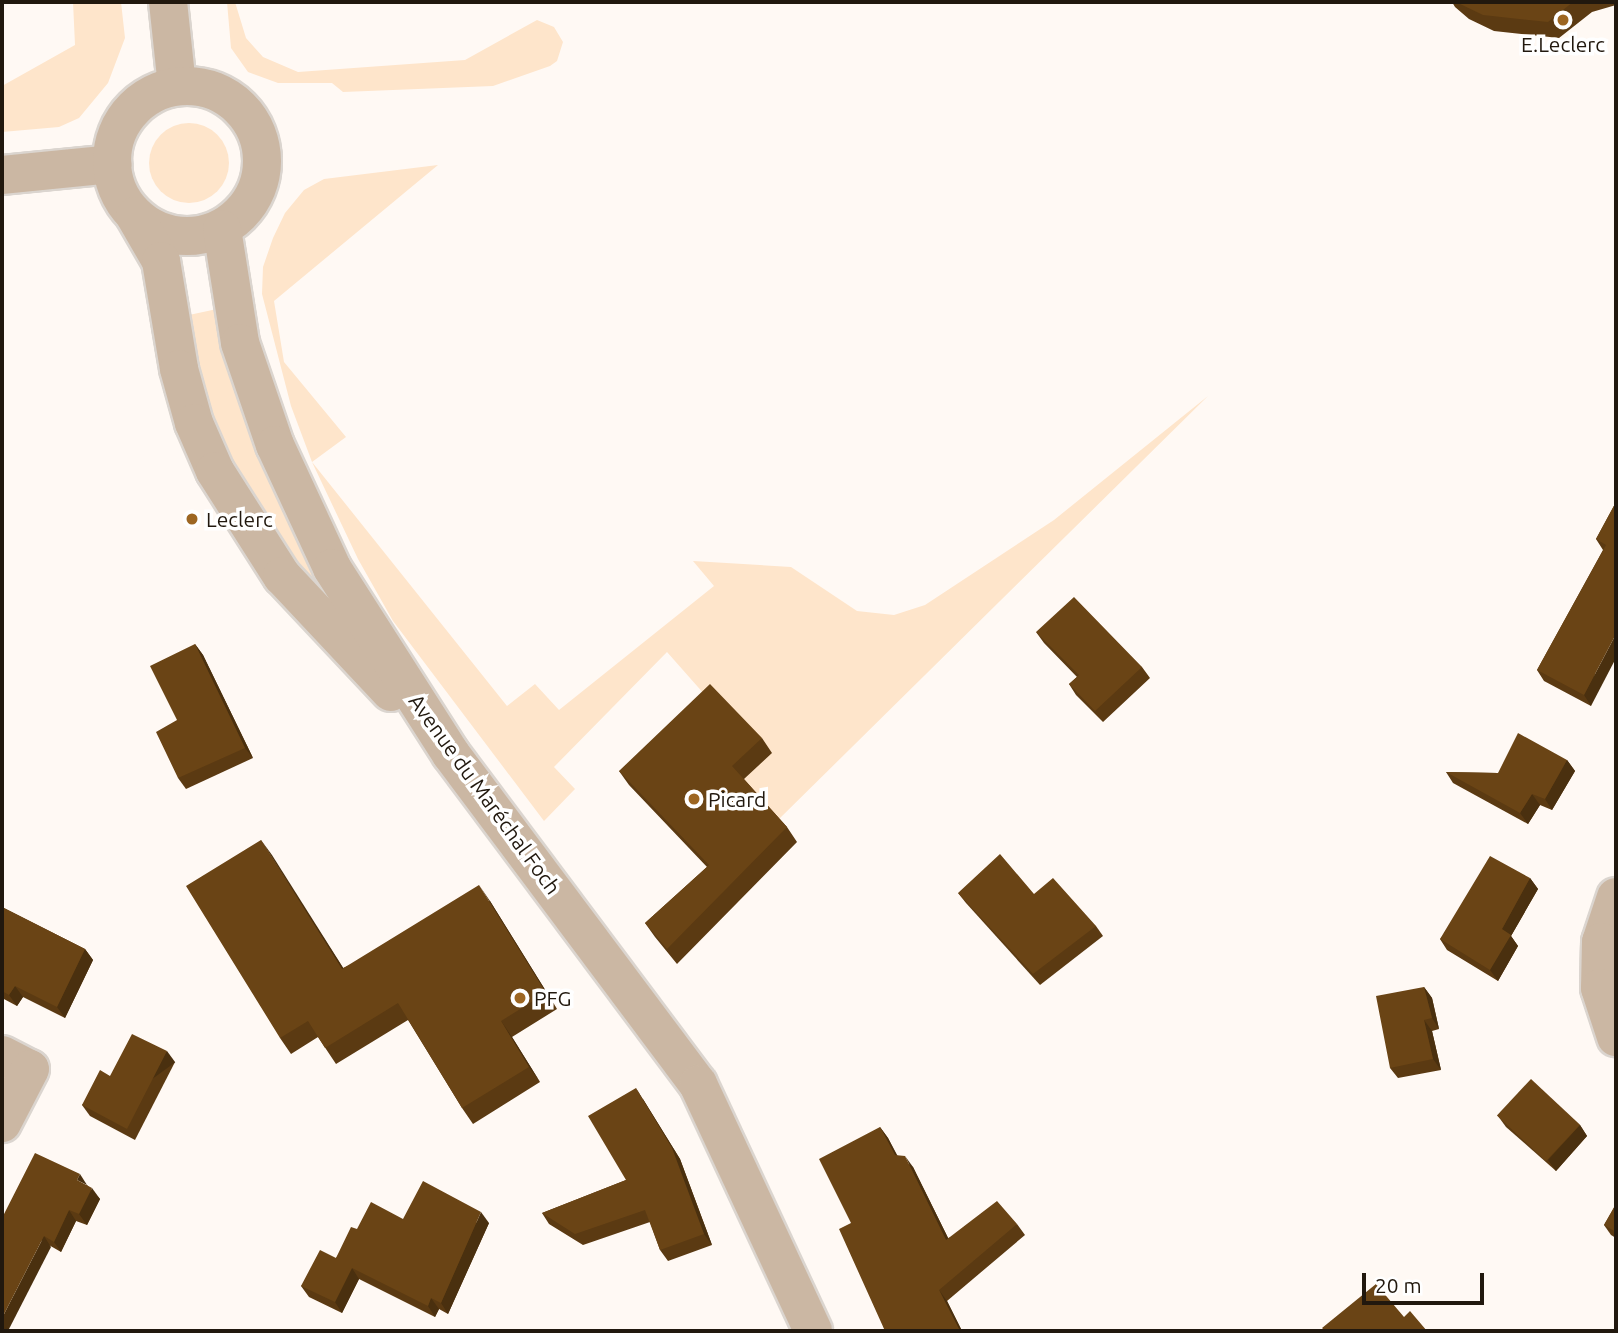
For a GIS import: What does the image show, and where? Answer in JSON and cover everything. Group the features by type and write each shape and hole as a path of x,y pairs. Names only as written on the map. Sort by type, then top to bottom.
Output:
{"street":[{"path":"169,2 177,86"},
{"path":"135,216 150,228 186,237 222,229 242,214 256,192 263,169 261,144 253,123 221,93 177,86 137,104 123,121 111,164 118,192 161,261 179,369 194,423 215,471 282,576 451,754"},
{"path":"2,175 111,164"},
{"name":"Avenue du Maréchal Foch","path":"222,229 240,342 305,514 362,618 451,754 698,1084 813,1331"},
{"path":"1616,897 1601,943 1600,988 1616,1037"},
{"path":"2,1055 30,1069 2,1124"}],"shaded area":[{"path":"73,2 121,2 125,38 108,83 79,118 59,127 2,132 2,86 75,45"},
{"path":"227,2 235,2 246,38 263,57 298,72 465,60 537,20 554,27 563,42 557,61 550,66 493,86 343,92 332,83 278,83 248,72 231,48"},
{"path":"189,123 204,126 217,135 226,148 229,163 226,178 217,191 204,200 189,203 174,200 161,191 152,178 149,163 152,148 161,135 174,126"},
{"path":"438,165 274,301 284,362 346,437 312,462 291,406 262,294 263,267 273,238 285,213 304,190 324,179"},
{"path":"217,309 334,597 326,604 270,531 219,446 201,392 189,315"},
{"path":"1208,396 777,821 742,781 705,695 667,652 554,767 575,789 544,821 393,621 358,559 312,462 507,706 535,684 559,710 714,586 693,561 791,567 857,611 894,615 925,605 1054,520"}],"building":[{"path":"1456,2 1573,2 1548,22 1483,15"},
{"path":"1616,502 1616,634 1584,695 1537,670 1606,545 1596,539"},
{"path":"1074,597 1142,667 1095,711 1069,684 1079,675 1036,632"},
{"path":"195,644 245,748 178,778 156,732 177,720 150,666"},
{"path":"710,684 762,738 732,766 787,827 667,949 645,923 709,865 619,771"},
{"path":"1518,733 1567,760 1545,799 1532,794 1520,813 1446,772 1498,773"},
{"path":"261,840 342,969 479,885 546,993 501,1021 529,1067 462,1108 398,1003 325,1048 308,1021 280,1038 186,886"},
{"path":"1000,854 1034,894 1053,878 1096,926 1033,974 958,893"},
{"path":"1490,856 1530,878 1502,929 1511,935 1490,970 1440,939"},
{"path":"2,907 85,949 57,1007 15,986 9,995 2,991"},
{"path":"1424,987 1432,1018 1424,1020 1433,1059 1390,1068 1376,996"},
{"path":"132,1034 167,1051 127,1129 82,1105 100,1070 110,1076"},
{"path":"1531,1079 1580,1125 1546,1161 1497,1116"},
{"path":"636,1088 672,1148 704,1234 660,1250 645,1210 575,1234 542,1213 626,1180 588,1116"},
{"path":"880,1127 895,1155 905,1156 946,1240 997,1201 1017,1224 939,1290 960,1331 885,1331 839,1229 851,1223 819,1159"},
{"path":"35,1153 80,1174 77,1180 92,1188 79,1214 69,1210 54,1242 44,1236 2,1318 2,1218"},
{"path":"423,1181 481,1212 441,1303 431,1298 428,1306 352,1268 335,1302 301,1286 320,1250 336,1258 351,1227 357,1229 371,1202 403,1219"},
{"path":"1616,1204 1616,1232 1604,1225"},
{"path":"1376,1284 1404,1317 1410,1311 1427,1331 1325,1331 1322,1328"}],"place":[{"name":"E.Leclerc","path":"1563,20"},
{"name":"Leclerc","path":"192,519"},
{"name":"Picard","path":"694,799"},
{"name":"PFG","path":"520,998"}]}
